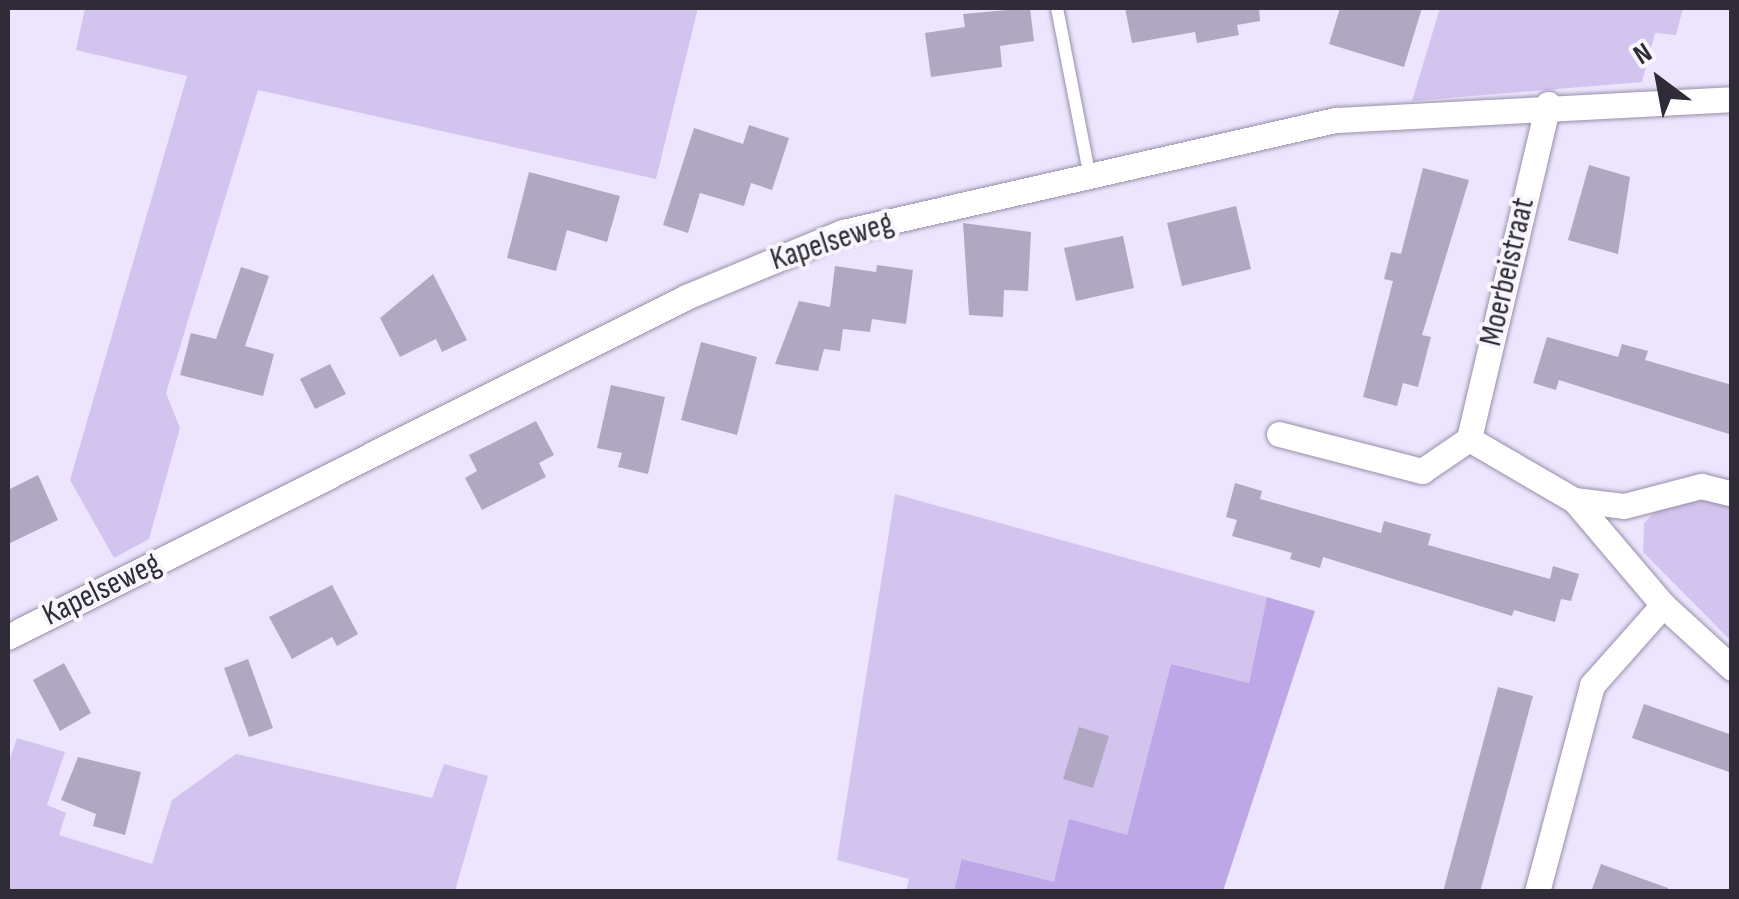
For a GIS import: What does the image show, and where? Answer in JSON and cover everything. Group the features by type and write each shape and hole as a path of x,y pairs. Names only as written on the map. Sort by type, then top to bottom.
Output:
{"street":[{"name":"Kapelseweg","path":"8,637 756,266 843,232 1335,120 1548,104 1732,98"},
{"name":"Moerbeistraat","path":"1469,440 1548,104"},
{"path":"1280,434 1422,471 1469,440 1574,500 1663,605 1732,668"},
{"path":"1574,500 1624,506 1701,486 1732,494"},
{"path":"1536,892 1592,685 1663,605"}],"lane":[{"path":"1057,8 1090,177"}],"shaded area":[{"path":"85,8 698,8 656,179 258,90 166,393 180,428 149,539 114,558 70,480 187,76 76,50"},
{"path":"1440,8 1683,8 1676,35 1655,33 1642,82 1412,101"},
{"path":"895,494 1267,597 1249,683 1171,664 1127,835 1054,883 963,859 954,891 906,891 909,879 837,860"},
{"path":"1699,496 1731,502 1731,641 1643,552 1644,523 1657,510"},
{"path":"1267,597 1315,611 1223,891 954,891 962,859 1054,882 1069,819 1127,835 1171,664 1249,683"},
{"path":"17,738 65,752 47,805 66,813 59,835 152,864 172,800 236,754 432,798 444,764 488,776 455,891 8,891 8,764"}],"building":[{"path":"1030,8 1034,41 1000,46 1002,67 931,77 925,33 965,27 963,14"},
{"path":"1125,8 1259,8 1260,21 1237,25 1239,35 1197,43 1195,32 1132,43"},
{"path":"1340,8 1422,8 1404,67 1329,44"},
{"path":"749,125 789,138 772,190 751,183 744,206 700,193 688,233 663,225 694,128 743,144"},
{"path":"1589,165 1630,177 1618,254 1568,240"},
{"path":"1423,168 1469,180 1422,335 1431,337 1418,387 1403,383 1397,406 1363,397 1393,281 1384,279 1391,252 1401,254"},
{"path":"529,172 620,196 607,242 567,230 556,271 507,258"},
{"path":"1236,206 1251,269 1182,286 1167,223"},
{"path":"963,223 1031,232 1028,291 1004,290 1003,317 969,315"},
{"path":"1123,236 1134,288 1076,301 1064,248"},
{"path":"877,265 913,270 906,324 872,319 870,332 843,329 840,351 824,349 818,371 775,364 799,301 830,307 835,266 876,272"},
{"path":"241,267 269,276 245,346 274,354 263,396 180,375 191,333 216,339"},
{"path":"433,274 467,340 442,352 436,339 400,357 380,318"},
{"path":"1547,337 1618,357 1622,344 1648,351 1645,360 1732,385 1732,435 1559,380 1556,390 1533,383"},
{"path":"701,342 757,357 737,435 681,420"},
{"path":"330,364 346,394 315,409 300,379"},
{"path":"611,385 665,397 648,474 618,467 622,453 597,448"},
{"path":"536,421 554,455 539,463 546,477 482,510 465,478 477,471 469,455"},
{"path":"38,475 58,520 8,544 8,490"},
{"path":"1235,483 1262,491 1260,499 1381,533 1384,521 1431,534 1428,545 1550,579 1553,566 1579,574 1571,601 1561,599 1555,622 1514,610 1512,616 1323,557 1320,568 1290,559 1292,553 1232,536 1237,520 1226,517"},
{"path":"332,585 358,634 337,646 332,637 292,659 269,617"},
{"path":"248,659 273,728 249,737 224,668"},
{"path":"64,663 91,713 60,731 33,680"},
{"path":"1498,687 1533,696 1480,892 1443,892"},
{"path":"1644,704 1732,735 1732,773 1632,738"},
{"path":"1079,727 1109,736 1093,788 1063,779"},
{"path":"78,757 141,772 125,835 93,826 96,814 61,800"},
{"path":"1601,864 1668,888 1668,892 1591,892"}]}
